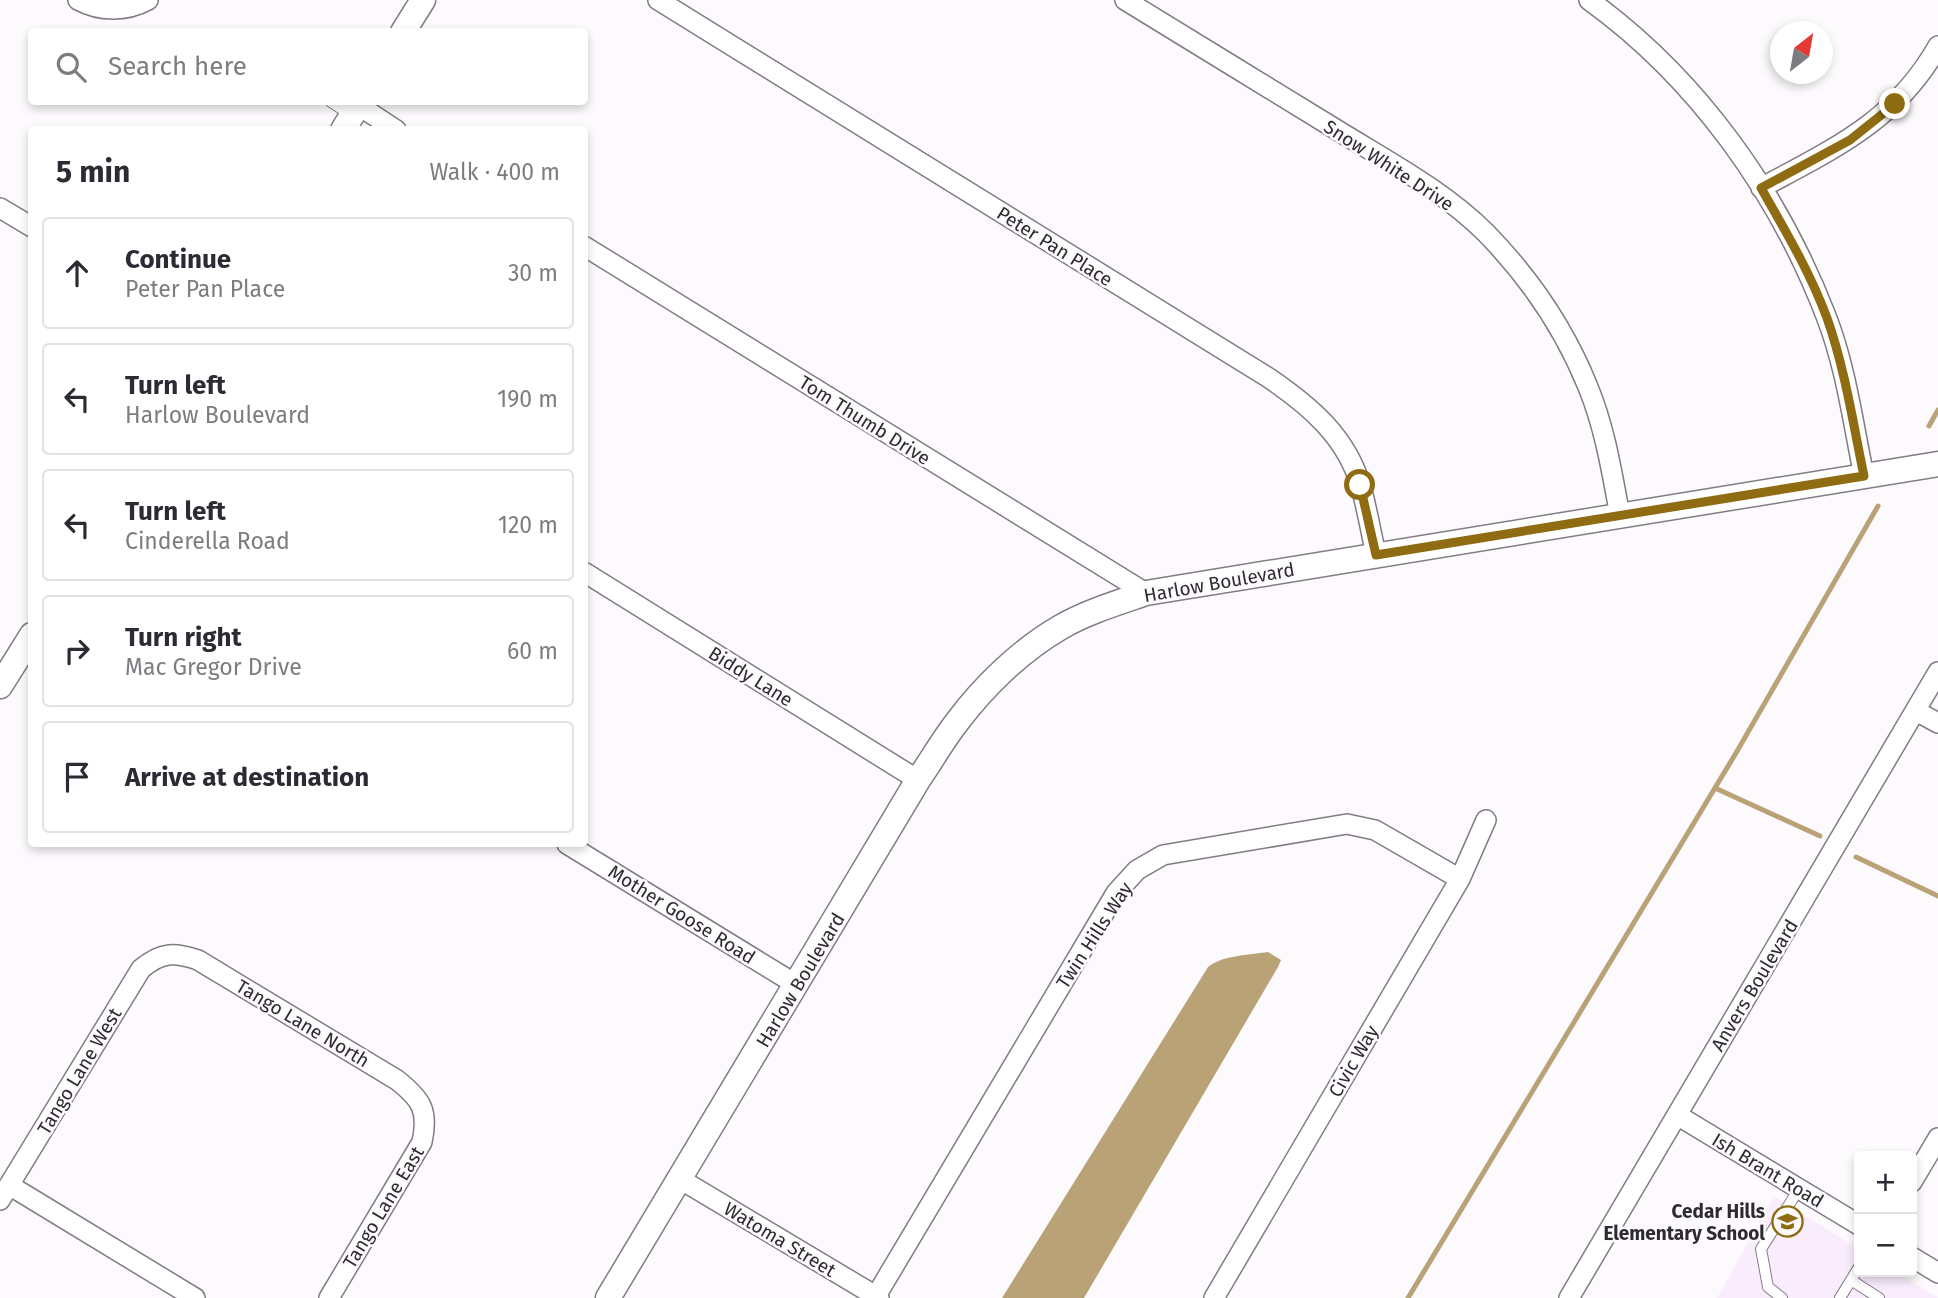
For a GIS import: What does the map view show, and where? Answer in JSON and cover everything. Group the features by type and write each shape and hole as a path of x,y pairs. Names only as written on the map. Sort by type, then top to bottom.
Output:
{"street":[{"path":"78,0 111,10 143,3"},
{"path":"406,28 423,0"},
{"name":"Peter Pan Place","path":"658,0 1299,398 1321,418 1350,458 1360,485 1376,555"},
{"name":"Snow White Drive","path":"1125,0 1418,180 1484,231 1532,288 1565,339 1589,388 1608,450 1620,516"},
{"path":"1589,0 1650,51 1702,105 1737,149 1794,245 1826,317 1843,370 1864,476"},
{"path":"1761,188 1850,140 1873,123 1895,104 1918,78 1938,46"},
{"path":"353,113 386,126"},
{"path":"0,208 28,225"},
{"name":"Tom Thumb Drive","path":"588,248 1146,593"},
{"name":"Harlow Boulevard","path":"608,1298 918,780 957,721 989,685 1024,653 1060,628 1146,593 1938,464"},
{"name":"Biddy Lane","path":"588,574 918,780"},
{"path":"0,686 28,641"},
{"name":"Anvers Boulevard","path":"1569,1298 1938,672"},
{"path":"1916,710 1938,723"},
{"name":"Civic Way","path":"1214,1298 1460,879 1486,820"},
{"name":"Twin Hills Way","path":"878,1297 1116,893 1137,870 1163,855 1347,824 1375,830 1460,879"},
{"name":"Mother Goose Road","path":"572,847 797,985"},
{"name":"Tango Lane North","path":"169,954 198,960 397,1080 415,1094 425,1112"},
{"name":"Tango Lane West","path":"5,1193 141,969 154,958 169,954"},
{"name":"Tango Lane East","path":"329,1298 422,1142 426,1126 425,1112"},
{"name":"Ish Brant Road","path":"1677,1115 1854,1222"},
{"path":"1917,1174 1938,1138"},
{"name":"Watoma Street","path":"680,1179 878,1297"},
{"path":"5,1193 195,1298"},
{"path":"1917,1260 1938,1273"}],"lane":[{"path":"337,105 353,113"},
{"path":"1782,1298 1768,1287 1761,1249 1799,1189"},
{"path":"1840,1298 1854,1276"},
{"path":"1851,1280 1879,1298"}],"shaded area":[{"path":"1268,952 1281,960 1278,967 1084,1298 1002,1298 1208,967 1229,958"},
{"name":"Cedar Hills Elementary School","path":"1774,1196 1854,1246 1854,1277 1904,1277 1938,1298 1717,1298"}],"waterway":[{"path":"1929,426 1938,410"},
{"path":"1408,1298 1736,753 1878,506"},
{"path":"1715,788 1820,836"},
{"path":"1856,857 1938,896"}],"place":[{"name":"Cedar Hills Elementary School","path":"1788,1222"}],"route":[{"path":"1360,485 1376,555 1864,476 1843,370 1826,317 1794,245 1761,188 1850,140 1895,104"}]}
